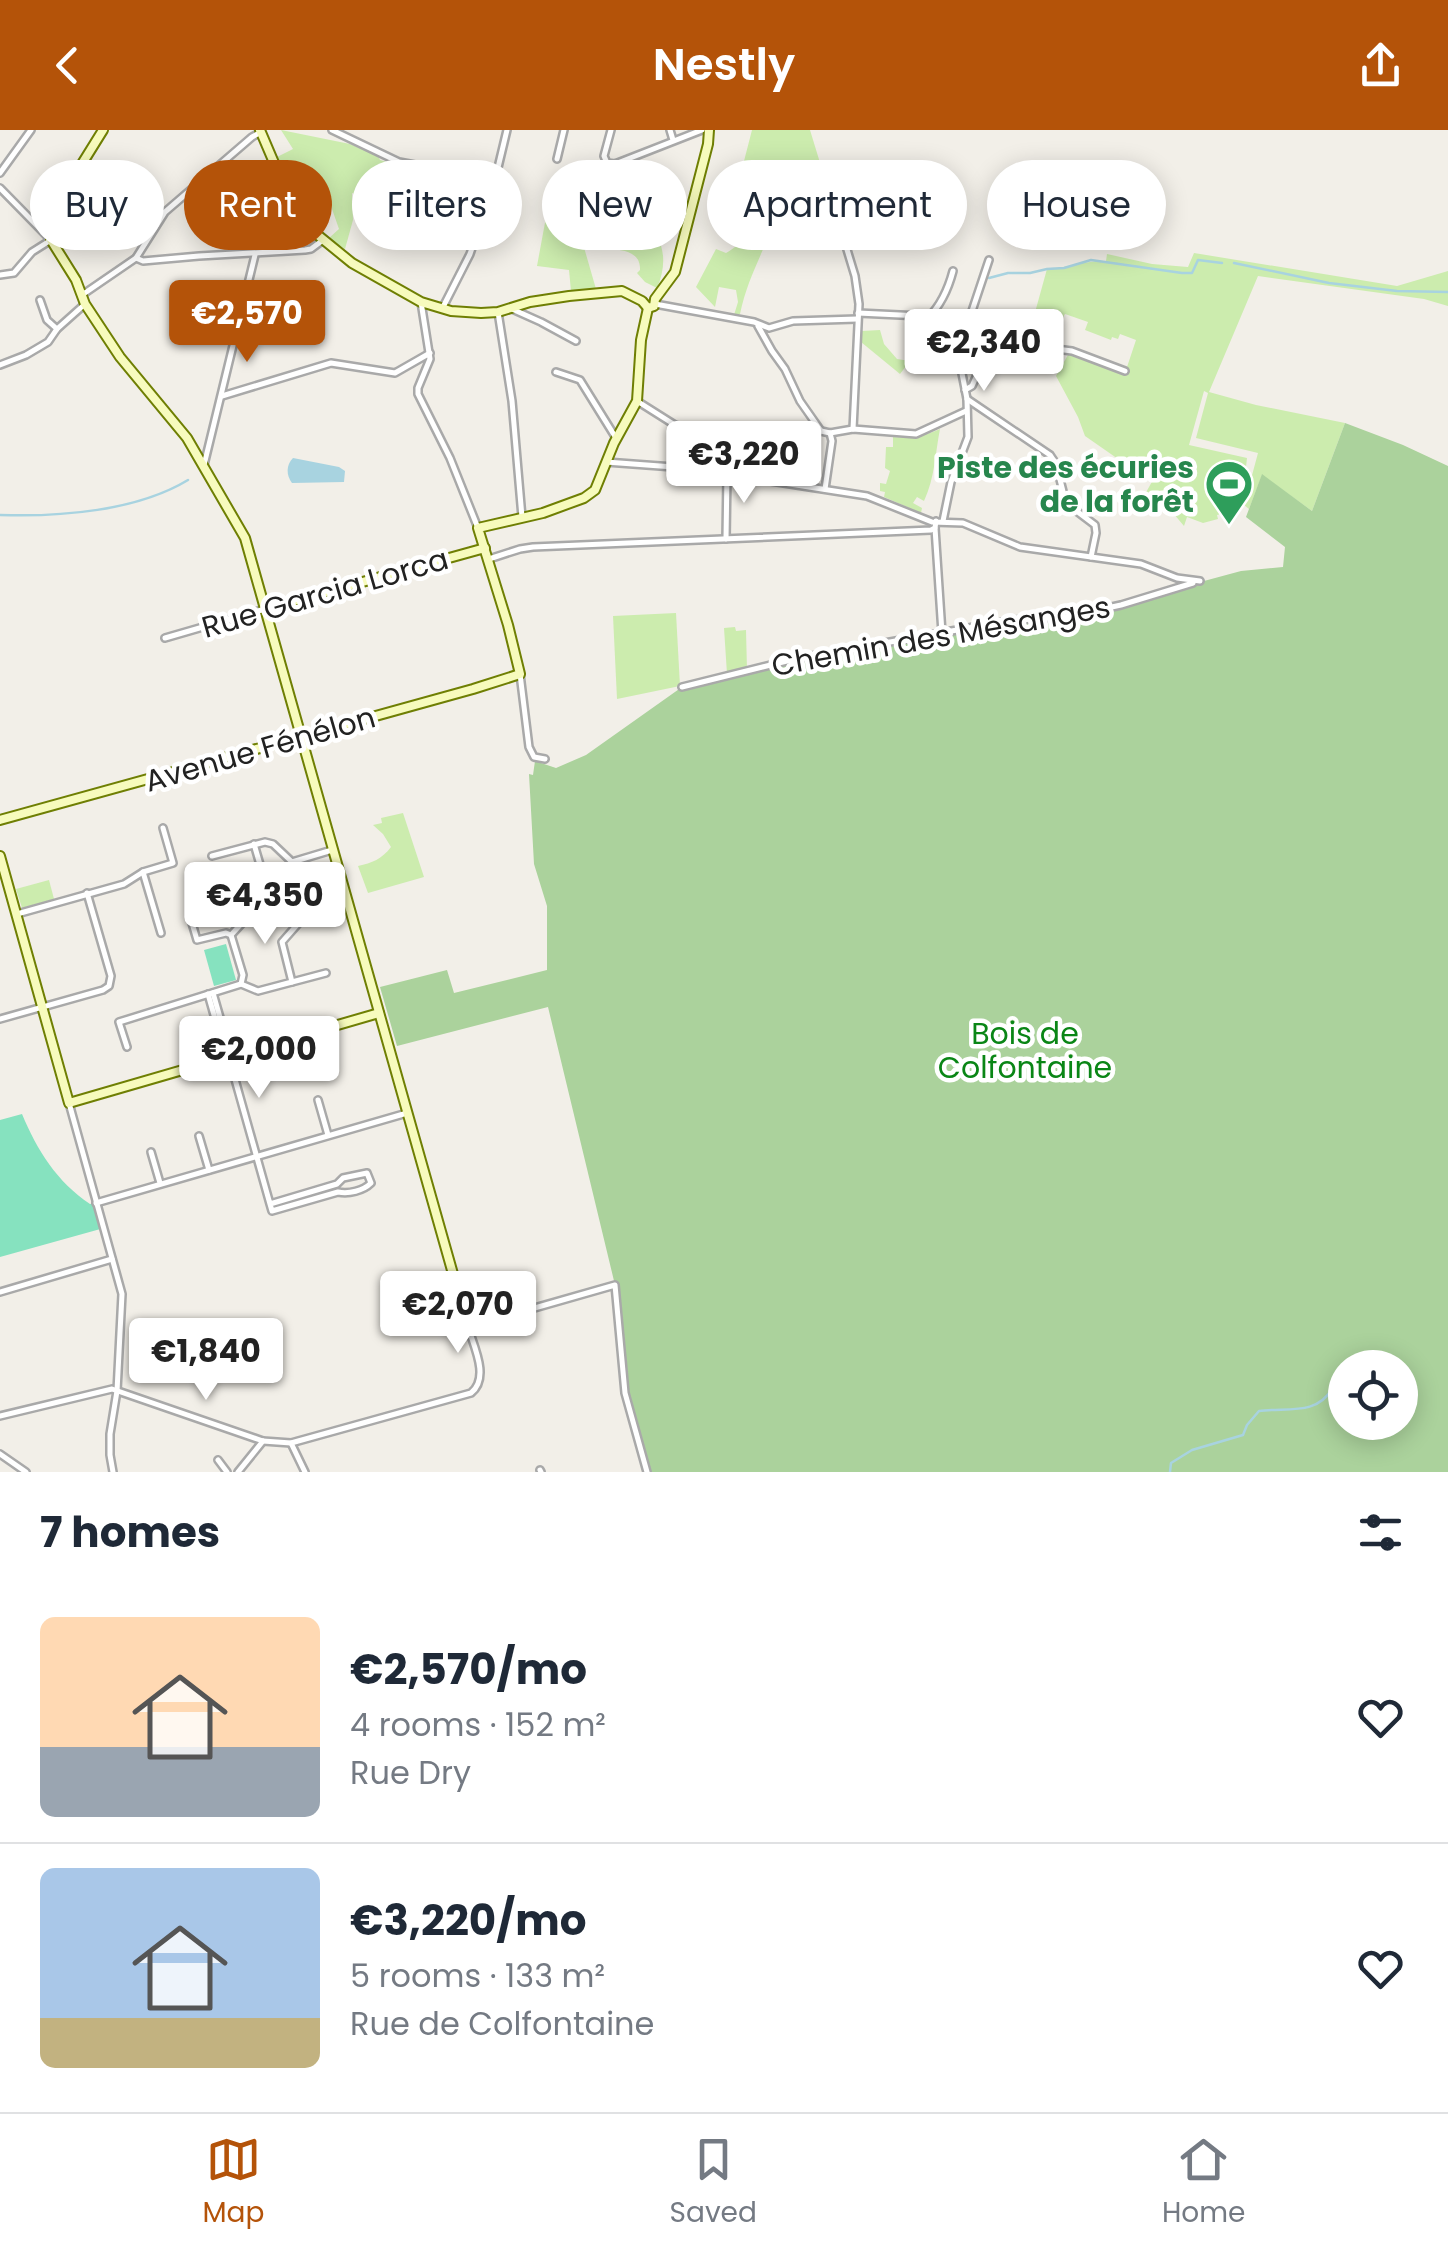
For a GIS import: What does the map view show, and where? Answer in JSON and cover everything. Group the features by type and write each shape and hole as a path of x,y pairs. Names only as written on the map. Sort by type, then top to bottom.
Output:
{"street":[{"path":"0,173 31,130"},
{"path":"84,160 103,130"},
{"path":"332,130 395,160"},
{"path":"500,160 508,130"},
{"path":"557,159 564,130"},
{"path":"478,528 543,513 587,497 596,487 616,438 637,401 641,340 650,303 675,272 708,144 706,130 615,164 607,162 604,156 611,130"},
{"path":"670,130 673,140"},
{"path":"0,365 26,356 48,342 83,299 136,258 165,212 261,131 273,160"},
{"path":"0,188 30,219"},
{"path":"332,247 352,264 421,302 465,312 498,312 530,302 622,290 650,303 770,328 793,321 858,316 928,318 946,334 958,354 967,399 968,437 938,524 942,633"},
{"path":"0,275 14,273 35,250"},
{"path":"0,1416 112,1389 263,1442 291,1443 465,1396 479,1386 481,1374 245,538 187,438 120,357 57,250"},
{"path":"136,258 144,261 300,250"},
{"path":"442,308 471,250"},
{"path":"847,250 855,276 858,316 853,430"},
{"path":"204,468 254,254"},
{"path":"958,354 989,260"},
{"path":"928,318 944,297 954,271"},
{"path":"40,300 47,320 57,328"},
{"path":"421,302 430,364 418,394 462,486 485,548 520,674 528,742 534,757 545,759"},
{"path":"512,309 576,341"},
{"path":"498,312 512,401 522,518"},
{"path":"756,323 821,430"},
{"path":"966,390 983,364 1016,344 1072,352 1124,371"},
{"path":"222,396 331,363 395,373 430,353"},
{"path":"556,372 580,380 616,438"},
{"path":"488,559 533,547 964,522 1020,547 1091,557 1095,525 1066,503 1050,455 967,399"},
{"path":"637,401 658,416 692,431 763,435 821,430 916,434 966,411"},
{"path":"826,489 830,433"},
{"path":"606,462 727,474 867,496 938,524"},
{"path":"726,538 727,474"},
{"name":"Rue Garcia Lorca","path":"165,638 485,548"},
{"name":"Chemin des Mésanges","path":"682,687 771,664 1013,620 1066,617 1200,581 1177,578 1141,564 1091,557"},
{"name":"Avenue Fénélon","path":"0,820 520,674"},
{"path":"17,914 124,884 144,872 174,863 163,828"},
{"path":"212,856 270,842 292,862 305,911 282,942 292,982"},
{"path":"232,935 197,940 192,920 223,888 258,876 254,844"},
{"path":"292,862 332,850"},
{"path":"0,856 122,1294 117,1392 110,1434 113,1472"},
{"path":"144,872 161,933"},
{"path":"0,1019 109,986 111,976 87,894"},
{"path":"232,935 243,922"},
{"path":"232,935 243,975 241,984"},
{"path":"126,1047 119,1022 241,984 258,991 326,972"},
{"path":"210,994 228,1056 256,1156 272,1211 338,1192 346,1194 371,1182 367,1173 343,1178 337,1184 270,1204"},
{"path":"69,1103 379,1013"},
{"path":"318,1100 328,1136"},
{"path":"96,1203 407,1113"},
{"path":"200,1136 210,1170"},
{"path":"151,1152 160,1183"},
{"path":"0,1292 112,1260"},
{"path":"468,1326 615,1286 624,1393 646,1472"},
{"path":"238,1472 263,1442"},
{"path":"291,1443 305,1472"},
{"path":"0,1454 26,1472"},
{"path":"218,1460 227,1472"}],"green space":[{"path":"281,130 350,144 378,156 380,160 352,160 352,224 345,249 332,240 339,229 332,209 332,160 276,160 293,149"},
{"path":"752,130 810,130 819,160 744,160"},
{"path":"542,239 542,250 585,250 596,289 571,291 569,270 537,266"},
{"path":"617,250 662,250 657,288 637,273 637,258"},
{"path":"715,250 763,250 740,314 734,315 736,290 719,287 715,307 696,287"},
{"path":"1194,253 1397,286 1448,271 1448,306 1424,299 1258,276 1209,392 1345,423 1312,511 1262,475 1249,509 1244,505 1258,453 1196,438 1208,393 1204,391 1189,445 1247,458 1244,481 1235,519 1233,511 1203,523 1187,517 1184,526 1173,513 1144,496 1154,478 1131,468 1085,436 1056,376 1069,353 1125,373 1136,340 1120,334 1118,339 1111,340 1085,330 1088,322 1065,314 1058,325 1034,316 1047,269 1106,261 1107,254 1188,267"},
{"path":"880,330 884,344 897,359 910,361 900,374 861,342 862,331"},
{"name":"Bois de Colfontaine","path":"1345,423 1448,466 1448,1472 647,1472 625,1393 615,1285 548,1007 397,1046 380,987 447,970 454,993 547,970 547,906 534,864 529,774 533,775 535,761 556,768 586,755 682,687 795,661 1027,621 1067,618 1241,571 1283,567 1285,547 1246,517 1262,474 1312,511"},
{"path":"940,429 928,492 924,501 917,497 913,503 922,508 921,513 884,497 880,483 886,484 890,471 885,468 886,447 893,447 893,437 917,436"},
{"path":"676,613 680,686 617,699 613,616"},
{"path":"735,627 736,631 746,630 747,670 727,674 724,628"},
{"path":"403,813 424,877 368,893 358,866 376,860 391,847 373,825 382,823 381,818"},
{"path":"49,880 54,899 22,908 16,889"},
{"path":"226,944 236,980 214,986 204,950"},
{"path":"22,1114 58,1175 90,1204 96,1203 104,1228 0,1257 0,1120"}],"water":[{"path":"293,458 339,467 345,471 344,482 292,483 288,470"}],"waterway":[{"path":"989,278 1064,268 1091,260 1182,273 1192,273 1198,260 1222,263"},
{"path":"1234,263 1329,283 1448,292"},
{"path":"0,515 97,510 146,499 188,480"},
{"path":"1170,1472 1171,1463 1192,1450 1243,1435 1259,1411 1309,1407 1328,1394"}],"place":[{"name":"Piste des écuries de la forêt","path":"1229,526"}]}
